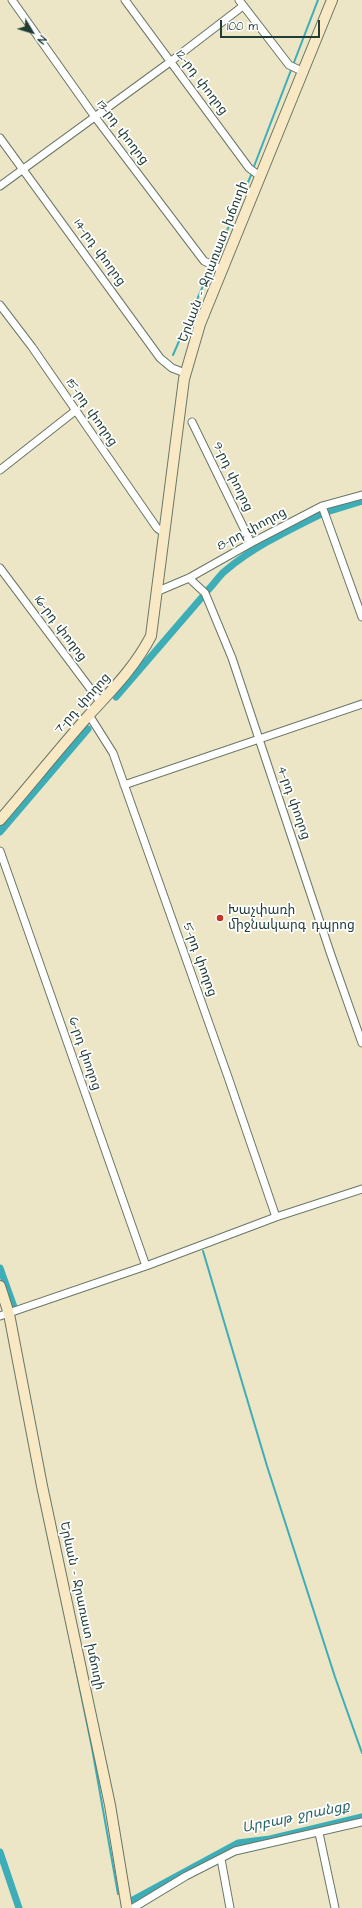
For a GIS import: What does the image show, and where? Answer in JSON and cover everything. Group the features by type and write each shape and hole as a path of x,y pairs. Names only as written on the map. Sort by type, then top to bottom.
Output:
{"main road":[{"name":"Երևան - Ջրառատ խճուղի","path":"156,592 185,374 200,324 301,71 332,0"},
{"name":"7-րդ փողոց","path":"0,820 89,715 127,674 143,652 151,636 156,592"},
{"path":"0,1286 5,1315"},
{"name":"Երևան - Ջրառատ խճուղի","path":"5,1315 110,1805 129,1906"}],"street":[{"name":"13-րդ փողոց","path":"12,0 95,117 204,261 222,270"},
{"name":"12-րդ փողոց","path":"125,0 249,168 259,176"},
{"path":"0,186 170,62 241,3 289,65 301,71"},
{"name":"14-րդ փողոց","path":"0,138 160,358 172,368 185,374"},
{"name":"15-րդ փողոց","path":"0,305 32,348 157,528 164,533"},
{"path":"0,470 75,411"},
{"name":"9-րդ փողոց","path":"192,422 251,543"},
{"name":"8-րդ փողոց","path":"156,592 189,578 251,543 322,506 362,495"},
{"path":"322,506 362,617"},
{"name":"16-րդ փողոց","path":"0,568 101,703"},
{"name":"4-րդ փողոց","path":"189,578 205,593 232,658 258,740 362,1043"},
{"path":"124,785 362,704"},
{"name":"5-րդ փողոց","path":"89,715 112,753 124,785 276,1217"},
{"name":"6-րդ փողոց","path":"0,851 146,1266"},
{"path":"5,1315 146,1266 276,1217 362,1189"},
{"path":"129,1906 235,1851 362,1822"},
{"path":"319,1833 335,1908"},
{"path":"221,1859 230,1908"}],"waterway":[{"path":"253,169 318,0"},
{"path":"173,355 252,173"},
{"path":"330,511 362,501"},
{"path":"208,590 223,573 247,554 296,526 321,514"},
{"path":"116,697 203,596"},
{"path":"0,832 88,729"},
{"path":"203,1251 267,1466 335,1677 362,1753"},
{"path":"0,1268 14,1307"},
{"path":"72,1650 92,1748 118,1894"},
{"name":"Արբաթ ջրանցք","path":"129,1902 238,1843 270,1839 362,1817"},
{"path":"0,1852 19,1908"}],"place":[{"name":"Խաչփառի միջնակարգ դպրոց","path":"220,918"}]}
